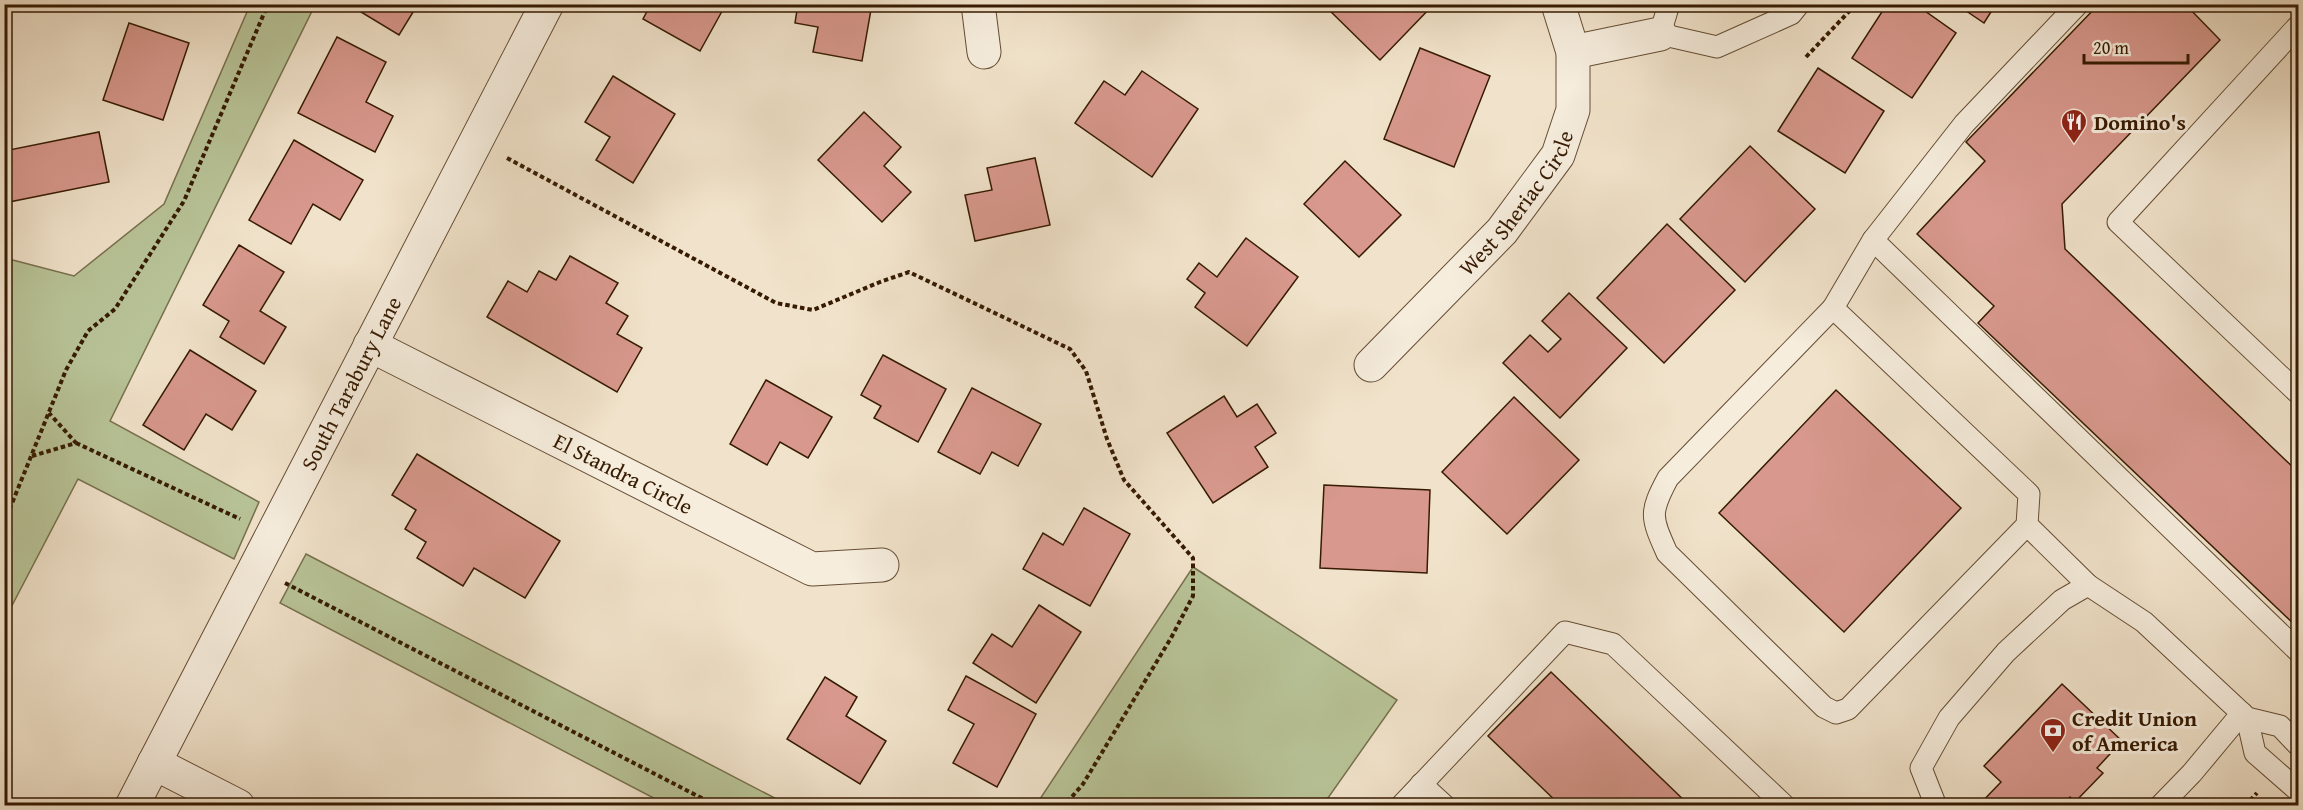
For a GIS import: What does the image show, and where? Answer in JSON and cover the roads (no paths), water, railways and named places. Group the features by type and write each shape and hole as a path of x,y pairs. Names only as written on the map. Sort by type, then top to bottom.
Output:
{"street":[{"name":"South Tarabury Lane","path":"132,806 547,4"},
{"path":"978,4 984,52"},
{"name":"West Sheriac Circle","path":"1371,365 1502,231 1558,155 1573,110 1573,52 1558,4"},
{"path":"1573,52 1665,19"},
{"name":"El Standra Circle","path":"370,345 812,569 882,565"},
{"path":"154,764 238,806"}],"lane":[{"path":"1665,19 1717,46 1791,14 1799,4"},
{"path":"1833,308 2029,494 2027,525 1848,709 1836,713 1824,707 1667,553 1655,526 1654,504 1668,478 1833,308 1873,240 1964,124 2078,4"},
{"path":"2298,26 2118,222 2298,393"},
{"path":"1873,240 2298,651"},
{"path":"2027,525 2088,585 2144,622 2244,715 2280,726 2298,745"},
{"path":"1936,806 1921,768 1949,718 2006,652 2062,600 2088,585"},
{"path":"1401,806 1565,632 1612,644 1785,806"},
{"path":"2244,715 2254,753 2298,789"},
{"path":"2160,806 2244,715"},
{"path":"1421,784 1445,806"}],"place":[{"name":"Domino's","path":"2074,145"},
{"name":"Credit Union of America","path":"2053,754"}]}
